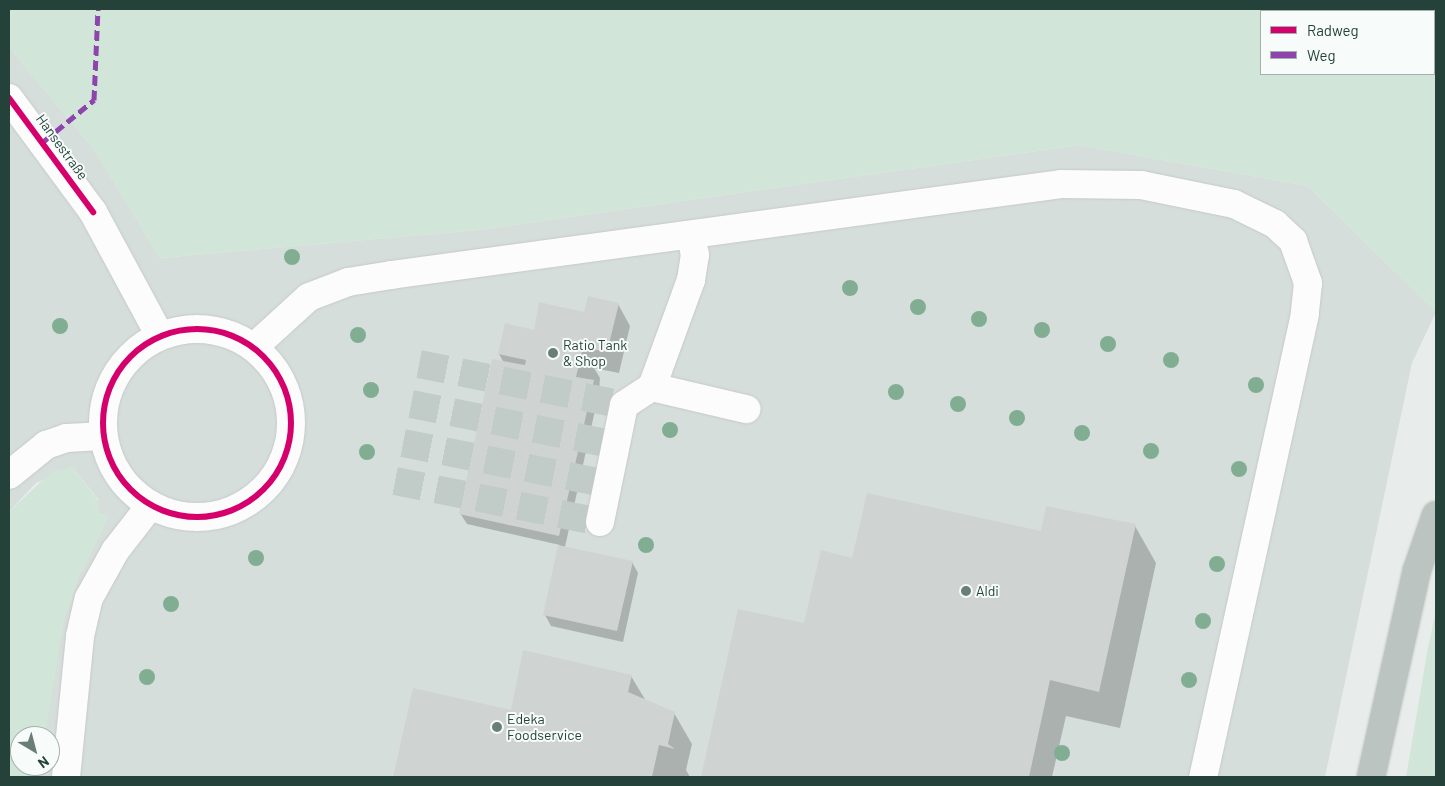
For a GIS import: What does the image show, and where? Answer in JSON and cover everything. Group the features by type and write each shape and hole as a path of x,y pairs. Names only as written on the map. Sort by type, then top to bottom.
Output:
{"highway":[{"path":"1371,777 1417,570 1436,515"}],"street":[{"name":"Hansestraße","path":"9,98 93,212 160,336"},
{"path":"254,347 309,297 348,282 1061,184 1141,186 1234,204 1276,224 1293,241 1308,284 1305,314 1203,777"},
{"path":"600,522 624,405 652,388 691,280 695,255 691,236"},
{"path":"196,329 217,330 254,347 276,370 289,399 292,430 284,461 267,488 242,507 227,512 180,517 150,506 128,489 112,466 102,436 108,391 120,370 160,336 196,329"},
{"path":"652,388 746,409"},
{"path":"9,475 46,445 66,438 102,436"},
{"path":"66,777 80,636 90,598 115,551 150,506"}],"shaded area":[{"path":"9,47 96,152 160,258 478,230 1079,145 1308,186 1436,312 1412,363 1325,777 41,777 60,776 60,726 46,726 48,698 64,619 78,577 108,517 99,513 99,500 72,467 36,483 9,512"}],"green space":[{"path":"9,9 1436,9 1436,312 1308,186 1079,145 478,230 160,258 96,152 9,47"},
{"path":"72,467 99,501 99,513 108,517 78,577 64,619 47,726 10,726 10,776 41,777 9,777 9,512 51,472"},
{"path":"1436,610 1436,777 1406,777 1427,653"}],"building":[{"path":"588,296 619,303 607,352 583,347 576,377 594,380 559,536 459,514 492,359 525,365 526,360 498,354 505,323 534,330 539,302 584,312"},
{"path":"867,493 1041,531 1046,506 1136,524 1099,692 1050,680 1029,777 701,777 738,609 804,623 821,550 852,558"},
{"path":"558,545 633,561 617,631 543,615"},
{"name":"Edeka Foodservice","path":"523,650 632,675 628,692 675,712 668,744 675,749 659,745 652,777 393,777 413,688 511,710"}],"tunnel":[{"path":"419,364 624,405"},
{"path":"411,404 616,445"},
{"path":"403,443 608,484"},
{"path":"395,481 600,522"}],"marked path":[{"path":"44,141 94,100 98,9"}],"cycle path":[{"path":"9,98 93,212"},
{"path":"188,329 206,329 233,336 264,356 284,387 291,414 291,423 291,432 284,459 264,490 233,510 206,517 188,517 170,513 153,506 137,496 124,483 114,467 107,450 103,432 103,414 107,396 114,379 124,363 137,350 153,340 170,333 188,329"}],"place":[{"name":"Ratio Tank & Shop","path":"553,353"},
{"name":"Aldi","path":"966,591"},
{"name":"Edeka Foodservice","path":"497,727"}]}
